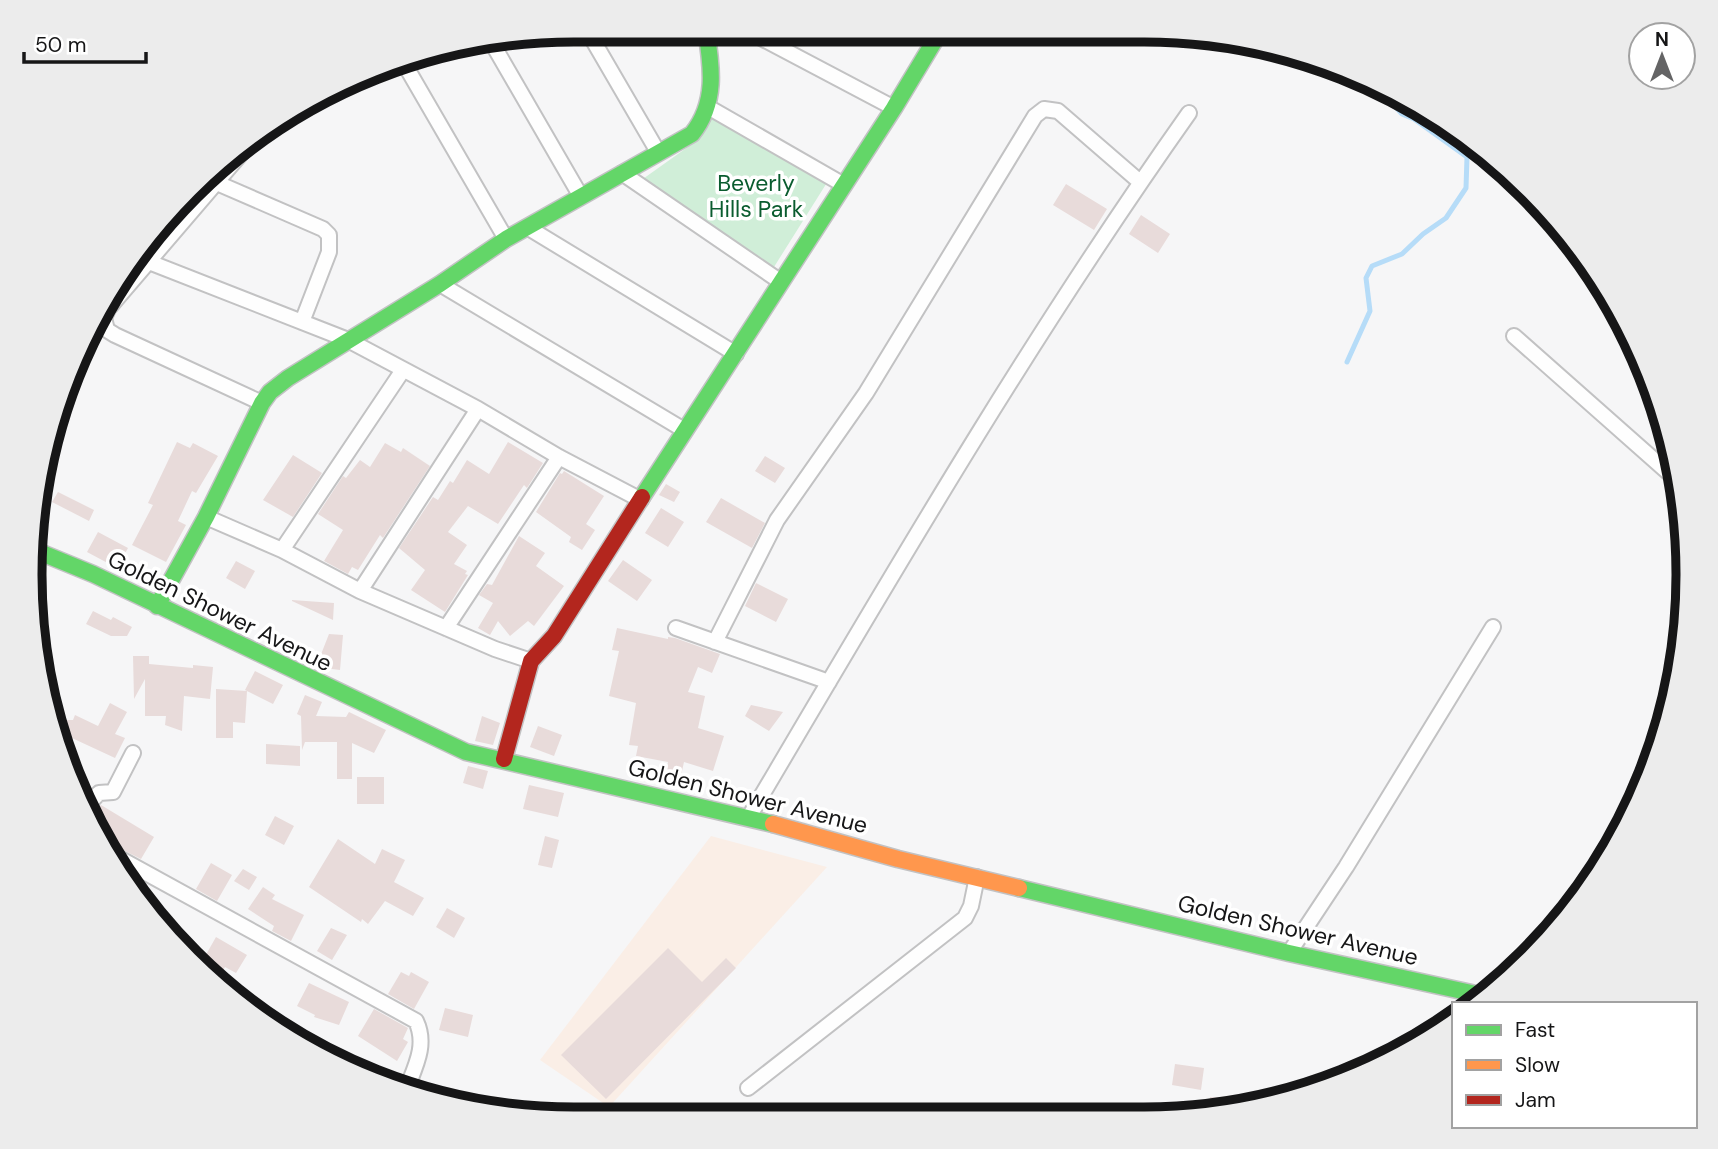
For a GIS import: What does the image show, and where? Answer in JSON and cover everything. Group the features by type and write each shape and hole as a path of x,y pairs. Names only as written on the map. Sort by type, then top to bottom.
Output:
{"street":[{"path":"594,42 658,152"},
{"path":"157,606 206,517 262,402 270,392 506,239 692,134 700,126 710,99 707,42"},
{"path":"769,42 894,108"},
{"path":"504,759 531,660 554,636 684,430 894,108 933,42"},
{"path":"495,48 580,195"},
{"path":"407,69 506,239"},
{"path":"708,107 844,184"},
{"path":"715,642 777,520 866,393 1035,116 1044,109 1058,111 1140,181"},
{"path":"749,817 962,458 1140,181 1189,113"},
{"path":"125,289 228,170"},
{"path":"622,173 781,282"},
{"path":"217,183 323,229 329,235 329,252 302,322"},
{"path":"527,227 736,354"},
{"path":"149,262 348,340 641,500"},
{"path":"440,284 684,430"},
{"path":"105,323 107,330 262,402"},
{"path":"1514,336 1666,470"},
{"path":"282,550 403,370"},
{"path":"360,591 478,409"},
{"path":"446,628 559,457"},
{"path":"206,517 282,550 360,591 495,649 531,660"},
{"name":"Golden Shower Avenue","path":"43,554 93,574 466,752 749,817 898,859 1289,953 1459,997"},
{"path":"1289,953 1346,867 1493,627"},
{"path":"676,628 829,682"},
{"path":"93,800 99,793 113,792 133,753"},
{"path":"127,863 416,1021 421,1032 421,1048 409,1081"},
{"path":"748,1088 965,918 971,906 977,877"}],"shaded area":[{"path":"711,836 827,867 609,1107 540,1060"}],"green space":[{"name":"Beverly Hills Park","path":"708,113 828,181 774,267 640,181 699,139"}],"building":[{"path":"1066,184 1107,209 1094,230 1053,205"},
{"path":"1141,215 1170,234 1158,253 1129,234"},
{"path":"177,442 190,448 193,443 218,456 196,493 192,491 178,521 186,525 166,562 132,545 153,505 148,503"},
{"path":"508,442 543,463 527,488 524,485 498,524 468,506 448,532 467,545 454,564 467,571 465,574 468,575 445,612 411,590 425,570 399,548 433,497 438,500 450,481 453,483 467,460 489,474"},
{"path":"385,443 401,452 403,448 430,466 383,538 380,535 358,570 352,567 348,574 324,561 343,530 318,514 343,476 346,478 360,460 370,467"},
{"path":"293,455 322,473 293,517 263,500"},
{"path":"765,456 785,468 775,483 755,471"},
{"path":"564,471 604,496 586,524 595,530 582,550 569,542 571,537 536,512 560,473"},
{"path":"666,484 680,492 674,502 659,495"},
{"path":"58,492 94,510 89,521 52,502"},
{"path":"721,498 765,523 752,548 706,522"},
{"path":"661,508 684,522 668,547 645,533"},
{"path":"98,532 128,548 117,568 87,552"},
{"path":"519,536 545,553 536,566 564,586 534,626 528,621 510,636 498,621 490,635 478,628 493,603 479,595 487,584 492,585"},
{"path":"623,560 652,580 637,601 608,581"},
{"path":"236,561 255,571 245,589 226,578"},
{"path":"756,583 788,599 776,622 745,606"},
{"path":"292,601 334,603 333,620"},
{"path":"93,611 132,627 127,636 111,636 86,624"},
{"path":"617,628 668,639 675,638 720,654 712,673 698,667 688,692 705,696 698,728 724,736 713,771 684,762 680,780 665,777 668,762 636,756 638,746 629,745 636,703 609,696 619,651 612,650"},
{"path":"329,634 343,635 340,670 316,667"},
{"path":"133,656 149,656 149,664 213,667 210,699 184,696 182,731 165,725 166,716 145,716 145,679 134,699"},
{"path":"255,671 283,685 273,704 245,690"},
{"path":"216,689 247,691 245,723 233,722 233,738 216,738"},
{"path":"305,695 322,702 316,716 346,717 349,712 386,730 374,753 352,743 352,779 337,779 337,742 305,742 302,750 301,716 297,714"},
{"path":"110,703 127,712 115,734 125,738 115,758 67,736 62,720 73,720 75,715 98,726"},
{"path":"751,705 783,712 769,731 745,716"},
{"path":"482,716 500,723 493,745 475,741"},
{"path":"538,726 562,735 554,756 530,747"},
{"path":"266,744 300,746 300,766 266,764"},
{"path":"468,766 488,771 483,789 463,783"},
{"path":"357,777 384,777 384,804 357,804"},
{"path":"529,785 564,793 558,817 523,809"},
{"path":"101,805 154,837 141,859 117,847 97,809"},
{"path":"275,816 294,826 284,845 265,835"},
{"path":"545,836 559,840 552,868 538,865"},
{"path":"338,839 375,864 382,849 405,860 394,882 424,898 413,916 385,901 368,924 309,887"},
{"path":"211,863 232,875 217,901 196,889"},
{"path":"243,869 257,877 249,890 234,881"},
{"path":"263,887 275,895 272,899 304,915 291,941 272,931 274,926 248,909"},
{"path":"447,908 465,918 454,938 436,927"},
{"path":"331,928 347,935 332,960 317,951"},
{"path":"216,937 247,955 236,973 225,967 221,974 205,957"},
{"path":"668,948 702,982 726,958 736,968 606,1099 561,1055"},
{"path":"401,972 409,976 411,972 429,982 414,1009 388,994"},
{"path":"309,983 349,1002 339,1025 314,1017 315,1015 297,1006"},
{"path":"445,1008 473,1015 468,1037 439,1030"},
{"path":"374,1009 408,1028 403,1039 408,1042 397,1061 358,1036"},
{"path":"1175,1064 1204,1068 1201,1090 1172,1085"},
{"path":"1210,1097 1237,1098 1237,1098 1210,1102"}],"waterway":[{"path":"1347,362 1370,311 1366,278 1372,266 1402,254 1423,234 1446,218 1466,188 1467,157 1414,119 1402,114 1393,104"}],"traffic: fast":[{"path":"157,606 270,392 506,239 692,134 706,110 709,97 711,71 708,42"},
{"path":"642,497 894,108 934,42"},
{"path":"43,553 93,574 466,752 773,824"},
{"path":"1019,888 1289,953 1473,993"}],"traffic: slow":[{"path":"773,824 898,859 1019,888"}],"traffic: jam":[{"path":"504,759 531,661 554,636 642,497"}]}
